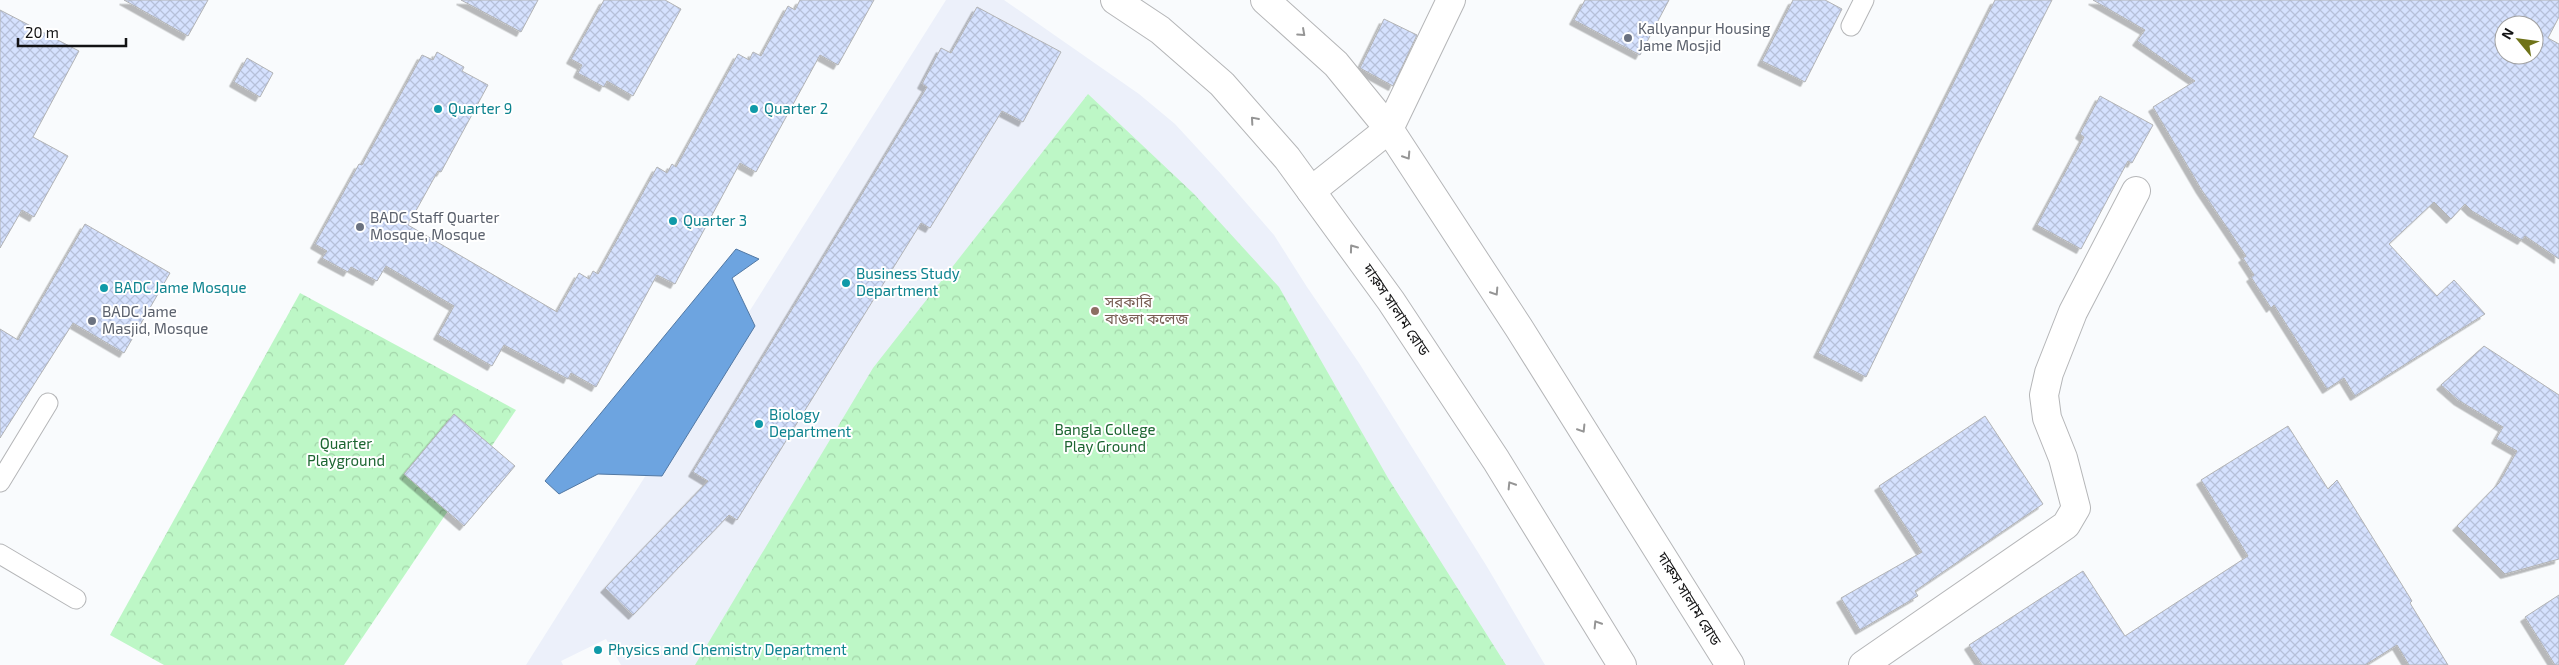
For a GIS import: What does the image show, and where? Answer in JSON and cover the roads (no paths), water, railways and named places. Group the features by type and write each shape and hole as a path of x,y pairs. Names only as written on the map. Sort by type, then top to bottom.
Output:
{"main road":[{"name":"দারুস সালাম রোড","path":"1115,0 1160,30 1222,84 1287,158 1391,301 1423,349 1496,460 1622,665"},
{"name":"দারুস সালাম রোড","path":"1265,0 1336,64 1389,129 1519,328 1730,665"},
{"path":"1311,192 1389,129 1451,0"},
{"path":"1862,665 1939,614 2066,525 2076,508 2063,458 2047,418 2044,395 2047,380 2073,312 2136,191"}],"lane":[{"path":"1851,26 1864,0"},
{"path":"0,482 48,403"},
{"path":"0,554 76,598"}],"water":[{"path":"736,249 759,259 732,278 755,326 662,476 598,474 559,494 545,481"}],"place":[{"name":"Kallyanpur Housing Jame Mosjid","path":"1628,38"},
{"name":"Quarter 9","path":"438,109"},
{"name":"Quarter 2","path":"754,109"},
{"name":"Quarter 3","path":"673,221"},
{"name":"BADC Staff Quarter Mosque, Mosque","path":"360,227"},
{"name":"Business Study Department","path":"846,283"},
{"name":"BADC Jame Mosque","path":"104,288"},
{"name":"সরকারি বাঙলা কলেজ","path":"1095,311"},
{"name":"BADC Jame Masjid, Mosque","path":"92,321"},
{"name":"Biology Department","path":"759,424"},
{"name":"Physics and Chemistry Department","path":"598,650"}],"park label":[{"name":"Bangla College Play Ground","path":"1105,438"},
{"name":"Quarter Playground","path":"346,452"}]}
